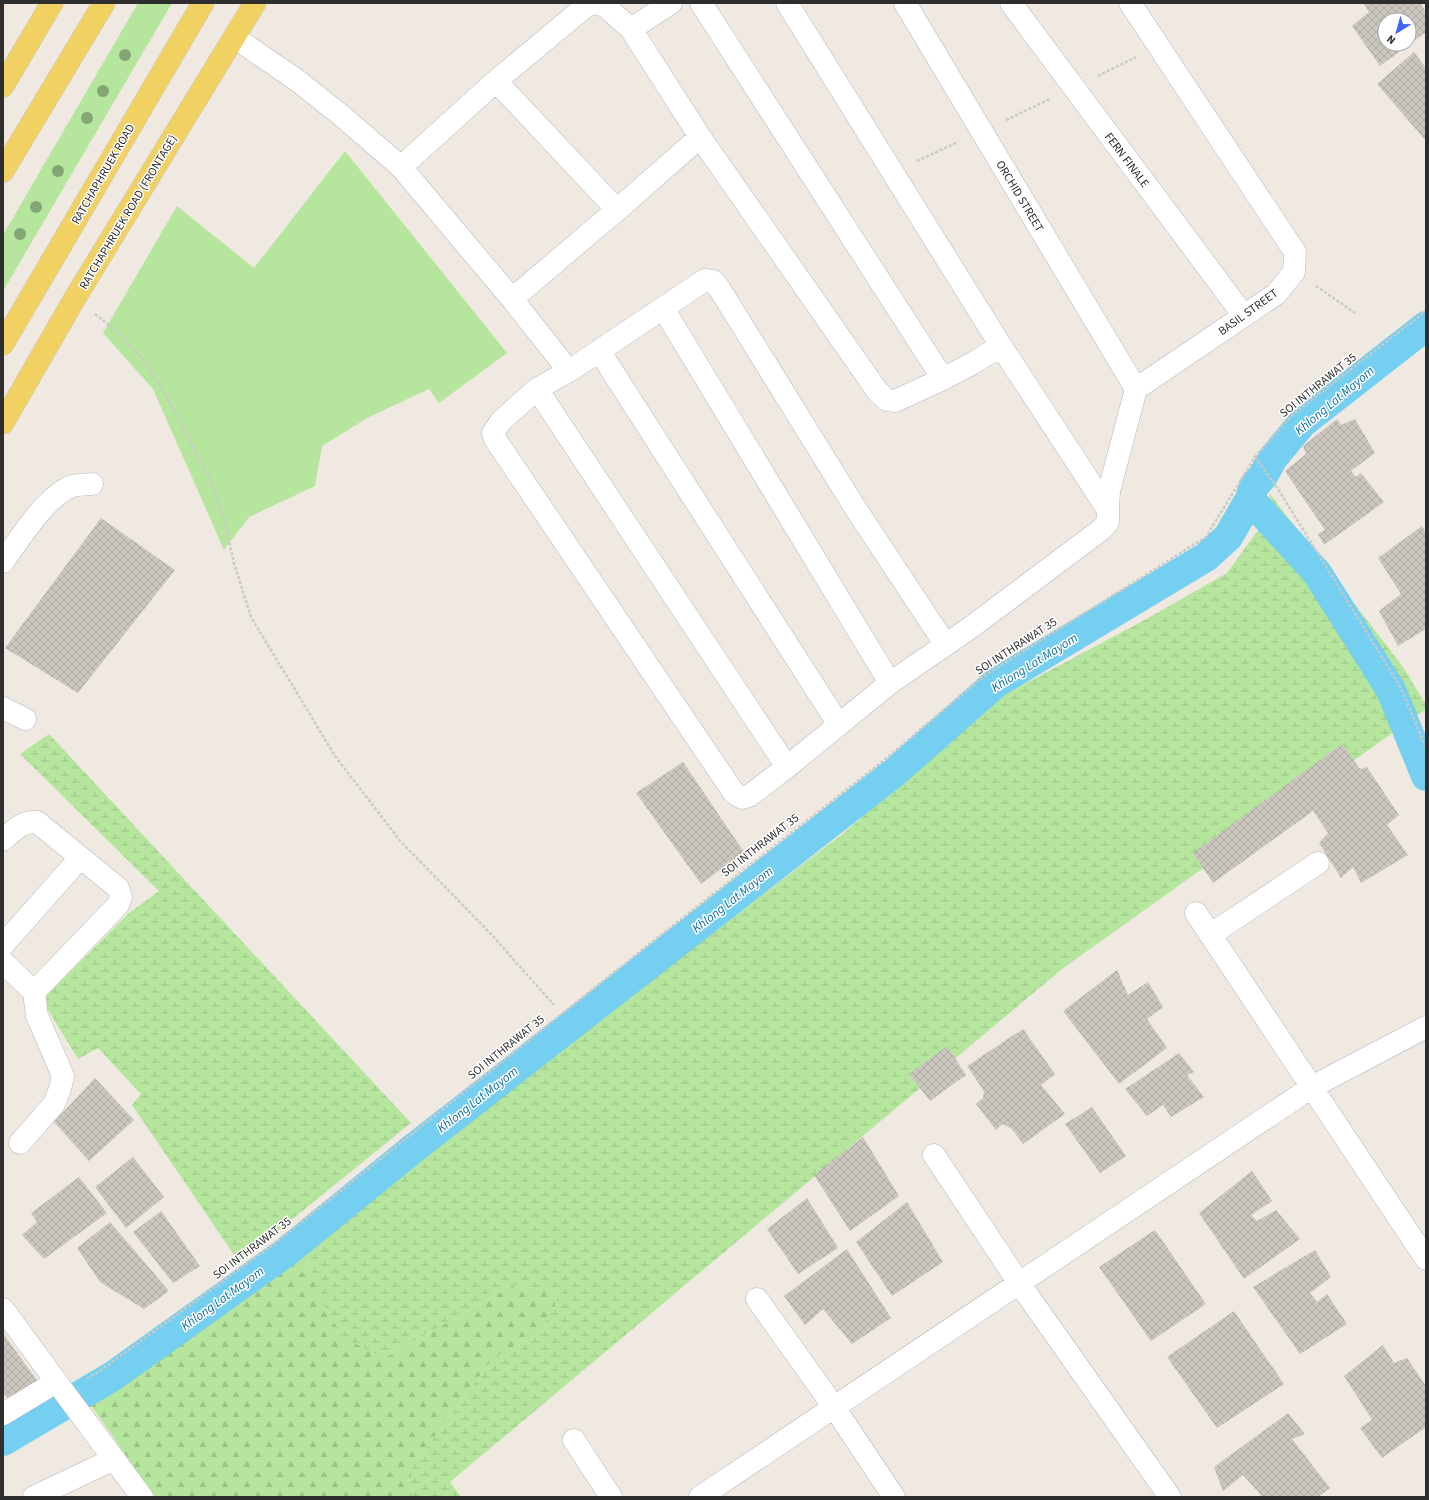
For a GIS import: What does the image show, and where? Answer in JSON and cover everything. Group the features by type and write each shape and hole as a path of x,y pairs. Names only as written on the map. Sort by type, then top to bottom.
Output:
{"main road":[{"path":"3,86 52,3"},
{"path":"3,171 104,3"},
{"name":"RATCHAPHRUEK ROAD","path":"3,344 203,3"},
{"name":"RATCHAPHRUEK ROAD (FRONTAGE)","path":"3,423 75,298 255,3"},
{"path":"3,396 7,389 42,355"}],"street":[{"path":"401,167 496,81 586,6 597,3 606,6 631,29 700,137 878,392 887,400 895,401 943,379 973,364 1001,346"},
{"path":"631,29 671,3"},
{"path":"701,3 943,379"},
{"path":"786,3 1001,346 1108,510"},
{"name":"ORCHID STREET","path":"905,3 1136,389"},
{"name":"FERN FINALE","path":"1011,3 1244,316"},
{"path":"1130,3 1295,252 1294,272"},
{"path":"234,38 309,90 342,116 401,167 512,299 569,372"},
{"path":"496,81 617,210"},
{"path":"512,299 700,137"},
{"name":"BASIL STREET","path":"1136,389 1276,294 1294,272"},
{"path":"945,644 854,506 719,288 713,281 705,280 600,352 569,372 537,389 501,421 493,433 495,439 734,793 742,798 749,796 787,767 890,683 970,628 1102,529 1108,522 1109,491 1136,389"},
{"path":"663,308 890,683"},
{"path":"600,352 839,725"},
{"path":"537,389 787,767"},
{"path":"3,562 42,510 60,492 74,486 92,484"},
{"path":"3,708 25,719"},
{"path":"3,840 21,824 37,822 118,888 121,897 118,905 34,992"},
{"path":"20,1143 54,1104 60,1089 62,1076 37,1016 34,992 3,959 80,858"},
{"path":"1210,935 1318,863"},
{"path":"1196,913 1426,1259"},
{"path":"700,1497 1312,1086 1426,1027"},
{"path":"934,1155 1019,1283 1170,1497"},
{"path":"757,1299 834,1407 894,1497"},
{"path":"3,1309 142,1497"},
{"path":"3,1414 59,1385"},
{"path":"574,1440 611,1497"},
{"path":"34,1497 114,1459"}],"path":[{"path":"917,161 1158,47"},
{"path":"1294,272 1355,313"},
{"path":"75,298 120,334 142,358 162,388 211,481 224,519 234,563 251,617 335,756 401,842 490,933 554,1005"},
{"name":"SOI INTHRAWAT 35","path":"84,1380 105,1367 274,1244 657,938 883,760 984,676 1206,537 1255,457 1292,415 1426,311"},
{"path":"1255,457 1278,489 1400,688 1426,748"}],"green space":[{"path":"138,3 172,3 3,291 3,235"},
{"path":"345,151 507,353 439,403 429,389 369,417 322,446 315,486 249,517 224,550 153,389 103,333 177,206 254,268"},
{"path":"1270,494 1403,667 1426,705 1426,709 1062,969 450,1482 461,1497 411,1497 411,1468 494,1357 532,1338 554,1310 558,1291 513,1285 384,1358 342,1337 325,1307 308,1262 297,1257 435,1142 596,1022 845,832 998,698 1143,621 1227,573 1264,522"},
{"path":"49,734 411,1123 239,1262 132,1105 141,1094 98,1048 78,1059 42,1000 128,914 159,891 20,754"},
{"path":"297,1257 308,1262 325,1307 384,1358 513,1285 558,1291 554,1310 532,1338 494,1357 411,1468 411,1497 155,1497 87,1400"}],"building":[{"path":"1363,3 1420,3 1426,12 1426,32 1417,39 1417,12 1377,12 1377,52 1399,52 1380,66 1352,26 1369,12"},
{"path":"1414,52 1426,68 1426,141 1377,84"},
{"path":"1337,419 1341,425 1355,419 1375,453 1351,471 1356,477 1361,473 1384,502 1324,545 1318,534 1325,530 1285,471 1306,454 1303,446"},
{"path":"101,518 175,570 78,693 5,648"},
{"path":"1422,526 1426,533 1426,629 1398,646 1379,611 1401,594 1378,558"},
{"path":"1342,744 1360,769 1367,767 1399,815 1387,825 1408,855 1361,883 1353,867 1341,878 1319,843 1328,833 1313,811 1213,883 1193,853"},
{"path":"683,762 744,852 701,884 636,793"},
{"path":"1117,970 1128,995 1148,982 1163,1007 1147,1019 1167,1048 1119,1084 1063,1011"},
{"path":"1023,1029 1055,1074 1041,1085 1065,1114 1023,1144 1012,1129 1003,1124 996,1130 976,1104 983,1098 984,1091 967,1066"},
{"path":"947,1046 966,1075 930,1101 909,1074"},
{"path":"1179,1053 1194,1072 1187,1075 1204,1097 1171,1117 1163,1105 1147,1116 1125,1089"},
{"path":"95,1078 134,1120 89,1161 54,1122"},
{"path":"1092,1107 1126,1156 1100,1173 1065,1124"},
{"path":"863,1137 899,1196 850,1231 814,1175"},
{"path":"133,1157 164,1197 126,1228 95,1187"},
{"path":"1252,1171 1272,1201 1251,1215 1257,1221 1276,1210 1300,1239 1244,1279 1199,1213"},
{"path":"79,1177 107,1213 44,1259 22,1235 37,1222 31,1213"},
{"path":"807,1198 838,1248 798,1274 767,1229"},
{"path":"907,1202 943,1262 892,1296 856,1242"},
{"path":"161,1211 200,1266 173,1283 133,1232"},
{"path":"110,1222 169,1291 144,1309 100,1282 77,1248"},
{"path":"1155,1230 1206,1304 1151,1341 1099,1267"},
{"path":"847,1249 891,1318 852,1344 823,1309 805,1325 784,1296"},
{"path":"1315,1250 1331,1277 1310,1293 1317,1302 1327,1294 1347,1324 1300,1354 1253,1287"},
{"path":"1234,1311 1284,1384 1217,1428 1167,1357"},
{"path":"3,1333 38,1382 10,1402 5,1395 3,1396"},
{"path":"1383,1345 1394,1363 1407,1358 1426,1386 1426,1427 1382,1458 1360,1428 1372,1420 1344,1376"},
{"path":"1288,1413 1305,1434 1292,1439 1330,1488 1318,1497 1258,1497 1261,1495 1243,1475 1223,1491 1214,1467"}],"waterway":[{"name":"Khlong Lat Mayom","path":"3,1441 113,1376 285,1253 414,1148 895,772 996,683 1206,557 1228,537 1250,499 1254,486 1263,476 1273,458 1302,423 1426,326"},
{"path":"1250,499 1317,573 1391,690 1426,776"}]}
